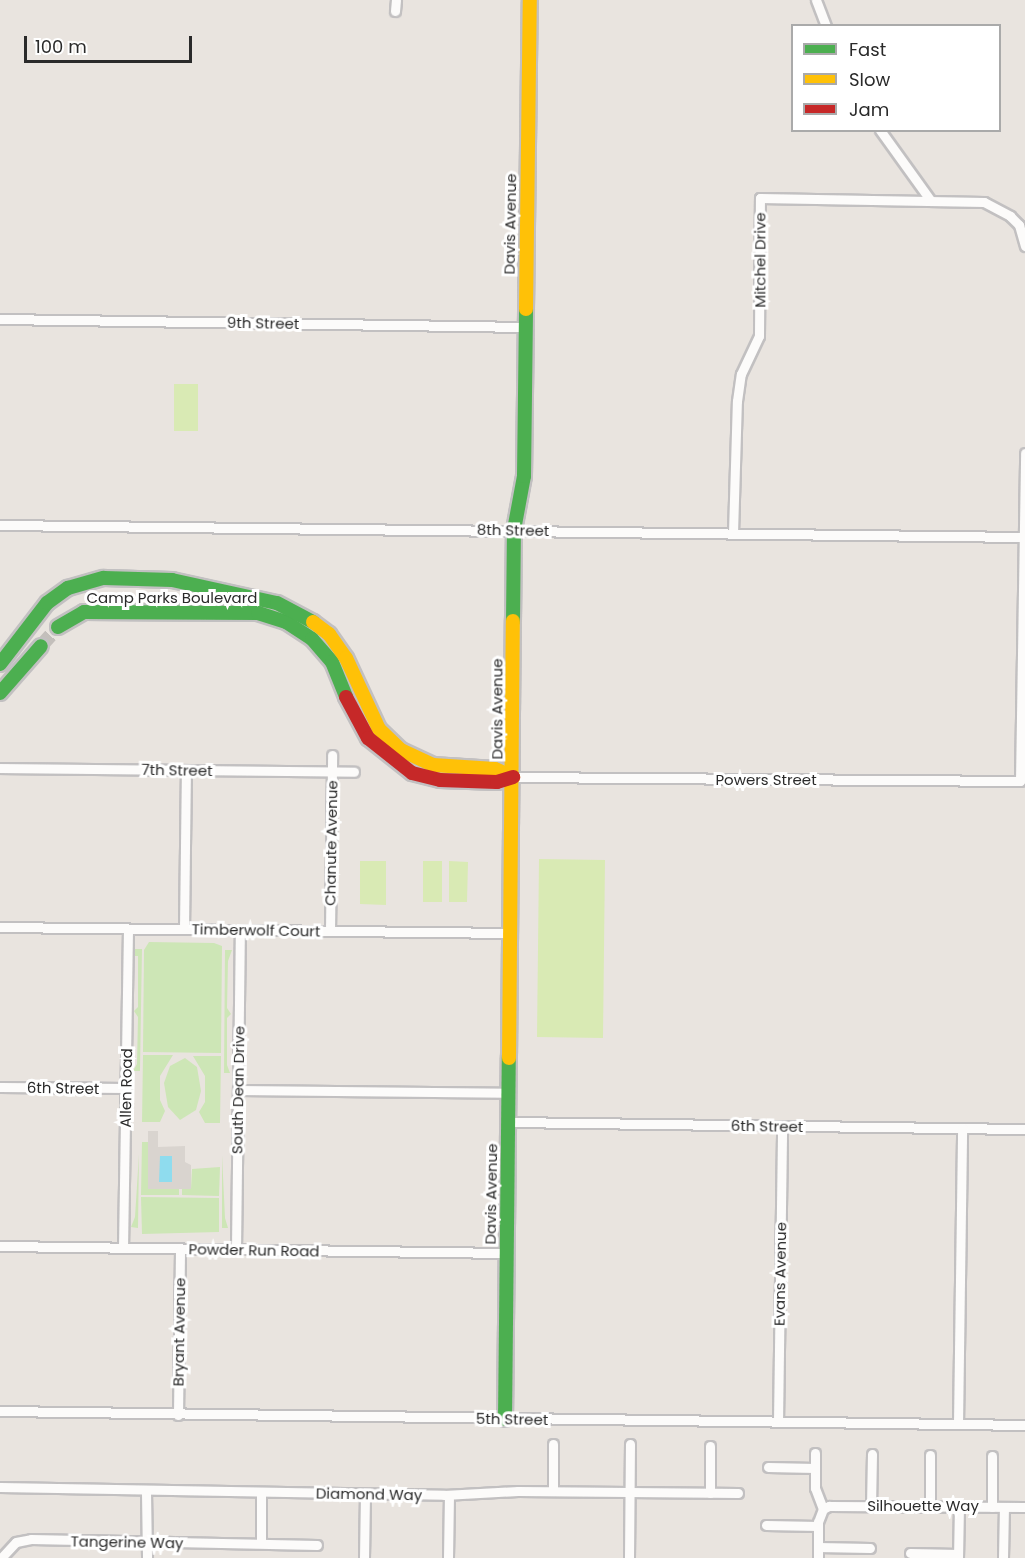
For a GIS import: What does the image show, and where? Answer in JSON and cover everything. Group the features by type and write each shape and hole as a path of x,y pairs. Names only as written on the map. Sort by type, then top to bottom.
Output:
{"street":[{"path":"396,0 396,11"},
{"name":"Davis Avenue","path":"505,1419 514,511 524,476 530,0"},
{"path":"816,0 825,24"},
{"path":"881,132 931,201"},
{"name":"Mitchel Drive","path":"733,533 740,383 759,336 760,198 984,202 998,207 1019,225 1025,246"},
{"name":"9th Street","path":"0,319 525,327"},
{"path":"1025,453 1025,537"},
{"name":"8th Street","path":"0,525 1025,537"},
{"name":"Powers Street","path":"513,777 1020,781 1025,537"},
{"name":"Camp Parks Boulevard","path":"0,664 47,603 68,588 104,578 172,580 277,603 305,616 329,634 346,658 380,729 401,750 433,765 495,769 513,777"},
{"name":"Camp Parks Boulevard","path":"58,627 84,612 258,613 286,622 312,639 332,662 352,712 368,738 393,761 412,773 440,780 497,782 513,777"},
{"path":"0,693 40,646"},
{"name":"Chanute Avenue","path":"330,931 332,755"},
{"name":"7th Street","path":"0,768 354,772"},
{"path":"184,929 186,770"},
{"name":"Timberwolf Court","path":"0,927 511,933"},
{"name":"Allen Road","path":"123,1248 128,929"},
{"name":"South Dean Drive","path":"236,1249 240,930"},
{"name":"6th Street","path":"0,1087 126,1088"},
{"path":"238,1090 509,1093"},
{"name":"6th Street","path":"509,1122 1025,1129"},
{"name":"Evans Avenue","path":"778,1422 782,1126"},
{"path":"958,1424 962,1128"},
{"name":"Powder Run Road","path":"0,1246 507,1253"},
{"name":"Bryant Avenue","path":"178,1415 180,1249"},
{"name":"5th Street","path":"0,1411 1025,1425"},
{"path":"553,1444 553,1491"},
{"path":"629,1558 630,1444"},
{"path":"710,1446 710,1493"},
{"path":"815,1453 815,1488 823,1509 818,1526 818,1558"},
{"path":"871,1506 872,1454"},
{"path":"930,1455 930,1506"},
{"path":"992,1456 992,1507"},
{"path":"768,1467 815,1468"},
{"name":"Diamond Way","path":"0,1487 146,1492 448,1495 553,1491 738,1493"},
{"path":"146,1492 147,1558"},
{"path":"261,1493 261,1543"},
{"path":"364,1558 365,1494"},
{"path":"448,1495 448,1558"},
{"name":"Silhouette Way","path":"823,1509 829,1506 1025,1507"},
{"path":"910,1553 958,1556 959,1506"},
{"path":"1003,1558 1004,1507"},
{"path":"766,1526 818,1526"},
{"name":"Tangerine Way","path":"1,1558 16,1542 31,1539 317,1545"},
{"path":"818,1547 870,1548"}],"green space":[{"path":"174,384 198,384 198,431 174,431"},
{"path":"539,859 605,860 603,1038 537,1037"},
{"path":"360,861 386,861 386,905 360,904"},
{"path":"423,861 442,861 442,902 423,902"},
{"path":"449,861 468,862 467,902 449,902"},
{"path":"149,942 214,943 222,946 221,1053 143,1052 144,950"},
{"path":"135,949 142,949 140,1071 133,1071 137,1064 138,1017 134,1011 138,1007 138,956 135,956"},
{"path":"225,950 232,950 228,961 227,1008 231,1014 227,1018 227,1065 230,1073 224,1073"},
{"path":"143,1055 173,1055 160,1076 160,1100 165,1111 160,1122 142,1122"},
{"path":"193,1056 221,1056 220,1123 205,1123 199,1112 205,1102 205,1076"},
{"path":"185,1058 197,1067 201,1091 196,1110 180,1120 168,1107 164,1083 170,1066"},
{"path":"142,1142 148,1142 148,1188 179,1189 179,1195 141,1195"},
{"path":"139,1154 138,1228 131,1227 135,1217"},
{"path":"222,1155 225,1218 228,1228 222,1228"},
{"path":"220,1167 219,1196 182,1195 182,1189 191,1189 192,1169"},
{"path":"141,1197 219,1198 219,1232 142,1234"}],"shaded area":[{"path":"148,1131 158,1131 158,1147 185,1146 185,1162 191,1165 191,1189 148,1189"}],"water":[{"path":"160,1156 172,1156 172,1182 159,1182"}],"tunnel":[{"path":"41,646 58,627"}],"traffic: fast":[{"path":"513,621 514,530 524,476 526,309"},
{"path":"0,664 47,603 68,588 104,578 172,580 277,603 313,622"},
{"path":"58,627 84,612 258,613 286,622 312,639 332,662 346,697"},
{"path":"0,693 41,646"},
{"path":"505,1419 509,1058"}],"traffic: slow":[{"path":"526,309 530,0"},
{"path":"509,1058 513,621"},
{"path":"313,622 329,634 346,658 379,729 401,750 433,765 495,769 513,777"}],"traffic: jam":[{"path":"346,697 368,738 412,773 440,780 497,782 513,777"}]}
